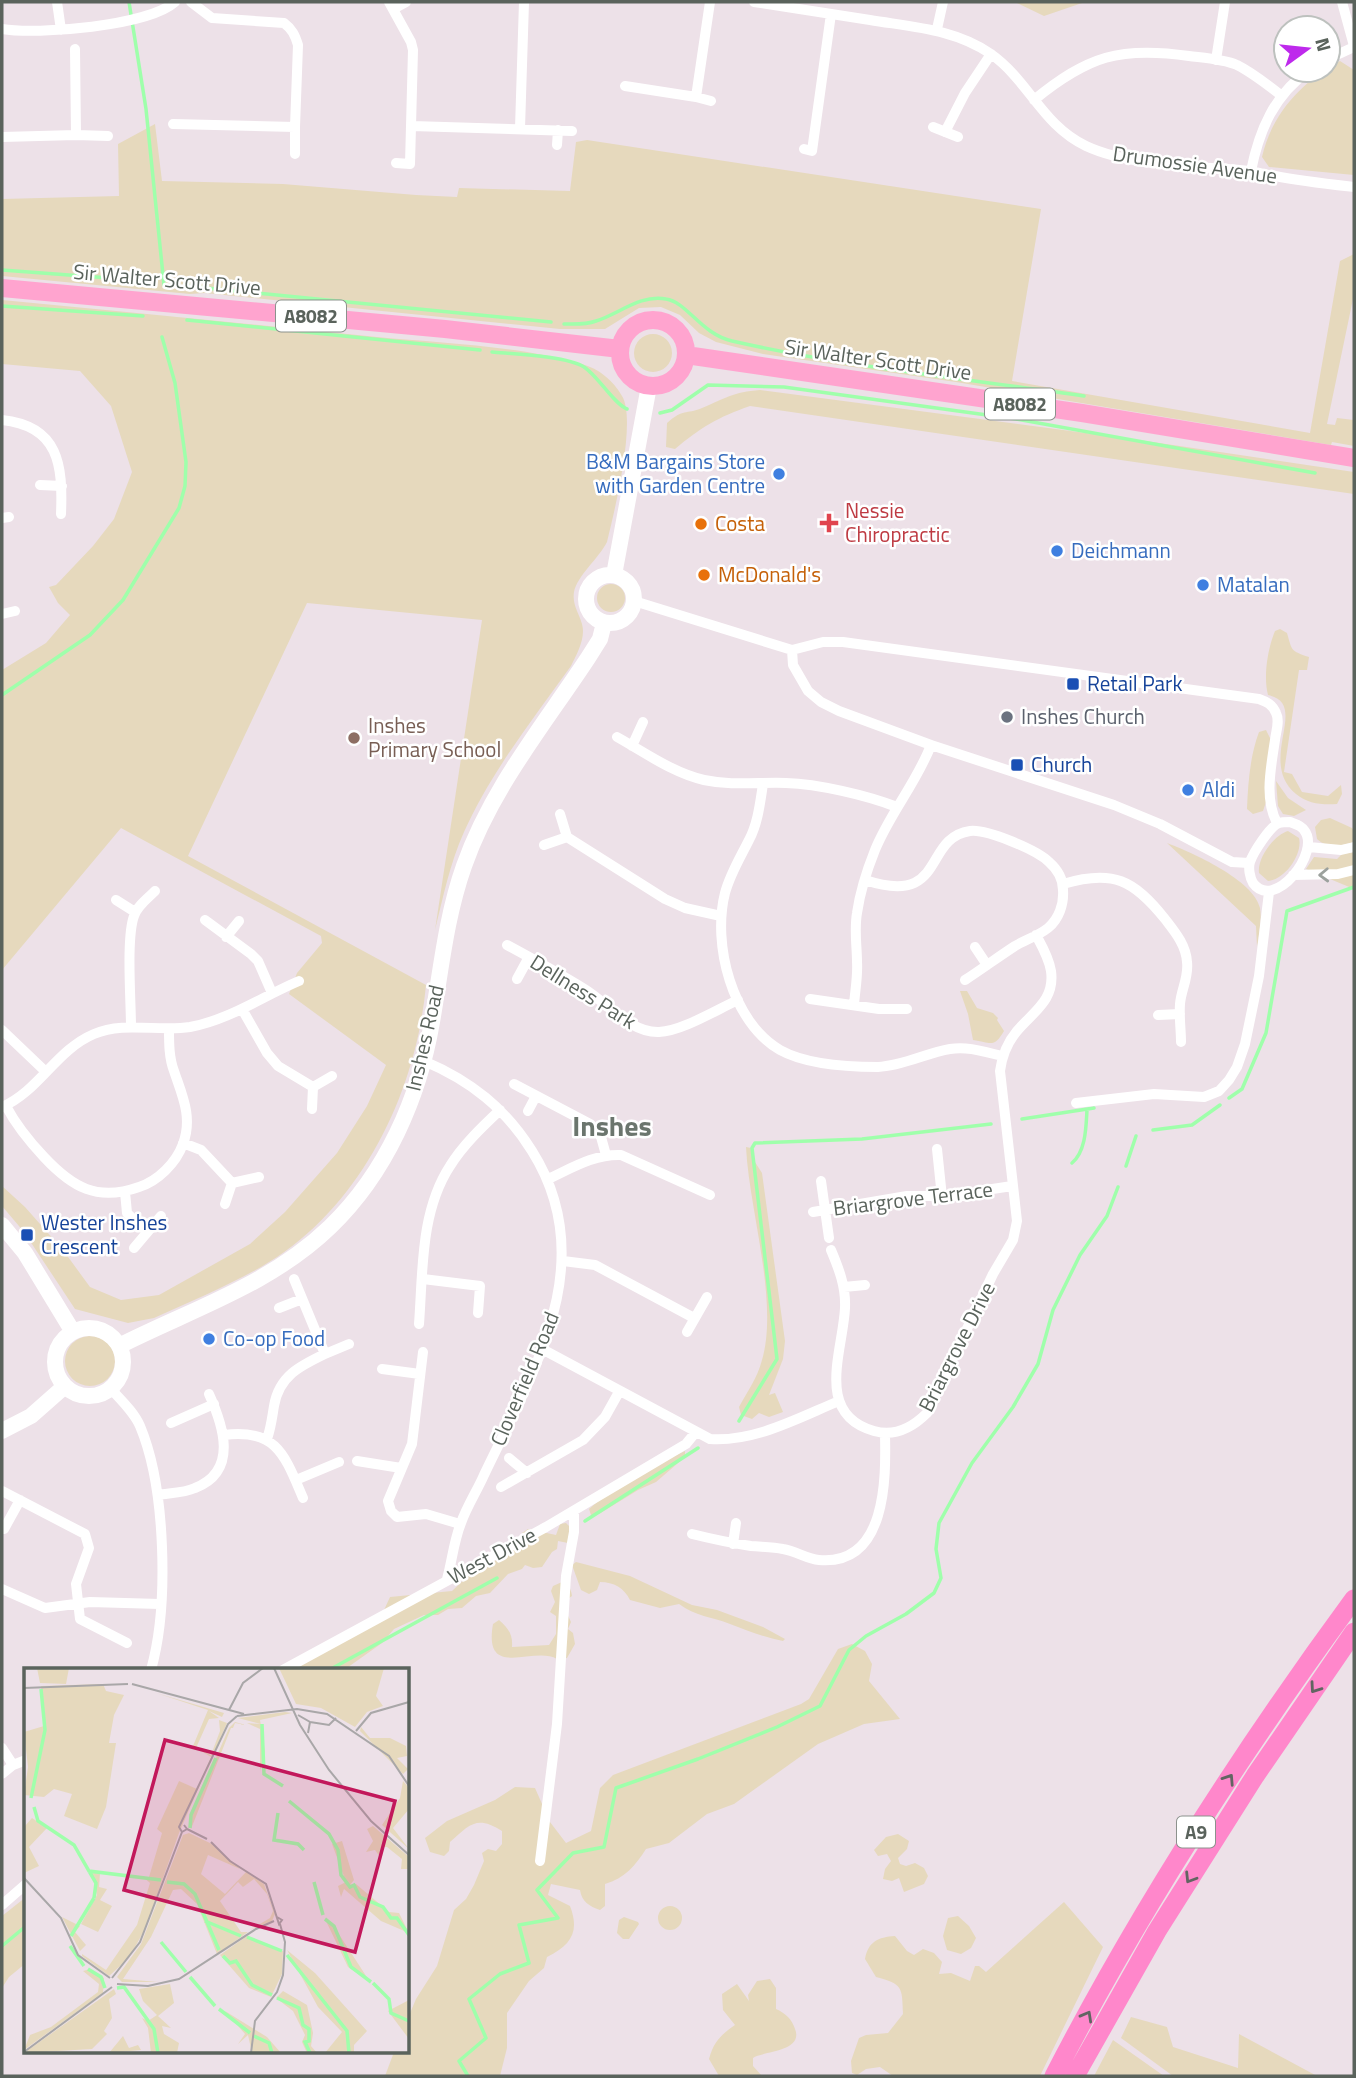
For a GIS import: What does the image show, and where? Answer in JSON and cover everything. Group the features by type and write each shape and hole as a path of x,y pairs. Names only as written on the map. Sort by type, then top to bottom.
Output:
{"highway":[{"name":"A9","path":"1055,2076 1153,1899 1298,1675 1354,1600"},
{"name":"A9","path":"1075,2076 1171,1909 1255,1776 1354,1632"}],"main road":[{"name":"Sir Walter Scott Drive","path":"2,288 445,328 620,349"},
{"path":"656,320 674,328 685,345 686,355 678,375 660,386 649,386 630,378 624,370 620,349 622,340 636,325 656,320"},
{"name":"Sir Walter Scott Drive","path":"686,355 1069,411 1354,458"}],"street":[{"path":"57,2 61,30"},
{"path":"2,29 41,32 61,30 137,18 162,11 175,2"},
{"path":"191,2 212,18 284,23 295,34 298,44 295,154"},
{"path":"396,163 410,164 413,50 391,5 406,2"},
{"path":"520,128 524,2"},
{"path":"696,97 710,2"},
{"name":"Drumossie Avenue","path":"754,2 937,29 975,44 1008,67 1045,116 1062,131 1105,153 1354,187"},
{"path":"937,29 943,2"},
{"path":"1216,60 1225,2"},
{"path":"1342,2 1354,47"},
{"path":"804,149 812,151 831,14"},
{"path":"75,49 76,135"},
{"path":"1034,100 1070,72 1095,60 1119,53 1150,51 1235,64 1282,96"},
{"path":"945,132 965,93 991,54"},
{"path":"625,86 640,82 711,100"},
{"path":"1251,171 1258,137 1267,117 1282,96 1295,84"},
{"path":"173,124 295,127"},
{"path":"189,125 189,139"},
{"path":"412,126 572,131"},
{"path":"933,127 958,137"},
{"path":"557,145 558,130"},
{"path":"2,137 108,136"},
{"path":"614,575 649,386"},
{"path":"2,420 27,425 51,444 59,460 61,514"},
{"path":"40,485 62,486"},
{"path":"614,575 631,587 634,601 624,619 604,623 591,614 586,598 591,583 598,578 614,575"},
{"path":"634,601 792,650 823,642 843,642 1259,699 1269,703 1278,719 1271,765 1270,803 1277,823"},
{"path":"2,614 15,611"},
{"name":"Inshes Road","path":"119,1346 241,1290 285,1265 331,1227 369,1181 400,1130 424,1061 449,919 468,856 500,788 589,658 600,639 604,623"},
{"path":"792,650 793,665 799,679 821,702 931,745 1114,805 1160,824 1232,862 1249,863"},
{"path":"632,746 643,722"},
{"path":"617,737 674,769 701,779 728,784 786,783 866,797 897,807"},
{"path":"854,1005 858,965 855,942 857,914 865,880 875,850 897,807 916,779 931,745"},
{"path":"763,784 756,823 731,875 722,916 723,958 738,1000 764,1038 779,1049 805,1059 881,1067 953,1049 970,1048 1002,1056 1017,1032 1043,1006 1048,996 1051,969 1036,935"},
{"path":"560,814 567,837 666,899 685,908 722,916"},
{"path":"1290,822 1302,827 1308,836 1309,847 1293,875 1277,890 1269,892 1254,883 1249,863 1268,832 1277,823 1290,822"},
{"path":"865,880 898,887 912,884 932,869 943,846 955,836 970,831 988,832 1047,859 1057,870 1063,884 1064,901 1058,917 1048,928 965,980"},
{"path":"544,845 567,837"},
{"path":"1309,847 1341,850 1354,848"},
{"path":"1293,875 1338,874 1354,870"},
{"path":"1063,884 1092,878 1123,882 1140,890 1178,935 1188,962 1180,1014 1181,1042"},
{"path":"131,1027 131,936 135,912 155,891"},
{"path":"1076,1102 1154,1094 1204,1097 1224,1086 1237,1067 1245,1044 1259,976 1269,892"},
{"path":"116,900 135,912"},
{"path":"205,920 258,961 272,993"},
{"path":"226,937 239,921"},
{"name":"Dellness Park","path":"507,945 587,991 642,1029 657,1032 682,1026 738,1000"},
{"path":"975,947 987,965"},
{"path":"517,979 529,957"},
{"path":"169,1029 170,1058 187,1106 183,1143 172,1163 146,1185 109,1194 73,1184 59,1173 23,1134 4,1107 29,1091 67,1050 95,1034 131,1027 169,1029 205,1023 242,1009 299,981"},
{"path":"810,999 907,1009"},
{"path":"242,1009 267,1053 278,1066 313,1087"},
{"path":"1158,1015 1180,1014"},
{"path":"2,1030 46,1072"},
{"name":"Briargrove Drive","path":"886,1434 915,1424 928,1413 993,1274 1013,1240 1017,1221 1000,1071 1002,1056"},
{"name":"Cloverfield Road","path":"424,1061 469,1083 520,1132 548,1179 561,1236 559,1295 542,1349 460,1524 447,1579"},
{"path":"313,1087 332,1076"},
{"path":"514,1084 590,1124 601,1137 606,1154"},
{"path":"312,1109 313,1087"},
{"path":"528,1111 536,1096"},
{"path":"419,1324 429,1217 438,1189 449,1167 464,1147 500,1110"},
{"path":"183,1143 201,1150 232,1183"},
{"path":"937,1149 942,1197"},
{"path":"548,1179 606,1154 621,1155 710,1195"},
{"path":"232,1183 259,1177"},
{"path":"821,1181 829,1238"},
{"path":"225,1204 232,1183"},
{"name":"Briargrove Terrace","path":"813,1212 907,1196 967,1196 1013,1186"},
{"path":"125,1192 127,1213 147,1232"},
{"path":"134,1248 161,1216"},
{"path":"2,1225 25,1253 73,1332"},
{"path":"692,1534 733,1544 780,1548 817,1560 832,1560 857,1549 875,1525 885,1489 886,1434 859,1426 847,1416 839,1401 835,1379 845,1307 844,1287 831,1250"},
{"path":"562,1261 595,1265 694,1318"},
{"path":"293,1279 325,1354"},
{"path":"423,1279 480,1286 478,1313"},
{"path":"844,1287 865,1285"},
{"path":"687,1332 707,1297"},
{"path":"279,1308 302,1298"},
{"path":"83,1329 104,1332 119,1346 123,1357 122,1369 111,1389 102,1394 82,1395 65,1386 59,1377 56,1357 65,1339 73,1332 83,1329"},
{"path":"267,1438 278,1390 284,1379 293,1370 349,1344"},
{"path":"542,1349 698,1434 720,1439 755,1434 839,1401"},
{"path":"423,1352 412,1444 388,1501 391,1511 397,1517 426,1514 460,1524"},
{"path":"382,1369 420,1374"},
{"path":"2,1431 31,1416 65,1386"},
{"path":"111,1389 140,1424 158,1495 161,1524 160,1604 151,1668"},
{"path":"501,1488 583,1440 606,1417 620,1392"},
{"path":"158,1495 196,1488 208,1480 221,1463 224,1435 211,1399 171,1423"},
{"path":"224,1435 240,1433 267,1438 287,1459 303,1498"},
{"name":"West Drive","path":"287,1668 574,1511 686,1444 698,1434"},
{"path":"509,1458 527,1473"},
{"path":"357,1461 401,1468"},
{"path":"296,1480 339,1462"},
{"path":"2,1491 85,1534 89,1548 76,1584 80,1619 127,1643"},
{"path":"4,1529 20,1500"},
{"path":"540,1861 557,1724 566,1576 574,1532 574,1511"},
{"path":"733,1544 736,1523"},
{"path":"2,1589 46,1608 130,1602 160,1604"},
{"path":"2,1748 13,1765"},
{"path":"2,1774 24,1761"},
{"path":"2,1905 24,1886"}],"shaded area":[{"path":"1015,2 1085,2 1044,16"},
{"path":"1342,62 1354,70 1354,175 1269,167 1262,157 1273,126 1290,100 1307,84 1342,84"},
{"path":"155,124 162,181 283,184 457,197 459,188 570,191 576,142 587,140 1041,209 1012,381 1310,433 1340,261 1354,254 1354,294 1327,424 1335,425 1337,418 1354,420 1354,446 1332,442 1331,445 956,382 763,354 716,342 699,333 680,315 661,307 639,308 605,329 560,329 205,293 190,294 2,276 2,199 119,196 118,144"},
{"path":"2,300 533,353 582,364 600,372 618,390 626,408 623,467 607,542 579,580 574,592 575,605 583,629 580,646 571,666 513,746 475,810 447,880 435,930 482,620 307,603 188,856 426,985 410,1068 395,1108 376,1146 354,1182 327,1215 296,1243 261,1267 154,1318 128,1323 75,1309 24,1232 2,1206 2,1186 25,1207 63,1250 90,1287 121,1300 159,1295 250,1244 285,1212 337,1153 367,1106 386,1065 289,994 297,973 322,943 321,936 121,828 2,970 2,670 46,643 70,615 58,603 49,587 56,585 114,519 132,472 111,406 80,371 2,364"},
{"path":"653,334 667,339 672,353 667,367 653,372 639,367 634,353 639,339"},
{"path":"760,390 1146,441 1354,472 1354,494 750,406 710,424 675,449 666,447 667,423 677,415 736,394"},
{"path":"611,584 621,588 625,598 621,608 611,612 601,608 597,598 601,588"},
{"path":"1280,629 1287,633 1293,649 1309,657 1307,670 1299,670 1284,772 1292,774 1302,792 1328,796 1341,785 1342,794 1337,804 1305,800 1285,781 1281,751 1285,710 1280,700 1268,695 1266,679 1270,646 1275,631"},
{"path":"1266,730 1272,742 1267,799 1263,811 1253,814 1247,809 1253,750 1259,732"},
{"path":"1276,781 1288,798 1306,810 1294,816 1283,814 1278,806"},
{"path":"1330,818 1352,828 1354,842 1330,845 1317,839 1315,827 1321,820"},
{"path":"1288,831 1299,838 1298,851 1281,876 1268,881 1259,873 1261,861 1272,842"},
{"path":"1167,843 1220,868 1246,887 1255,898 1261,913 1257,947 1256,926"},
{"path":"1354,852 1354,889 1306,869 1314,857 1337,859 1342,854"},
{"path":"960,991 967,991 977,1008 993,1013 998,1018 1004,1031 998,1040 989,1043 973,1040"},
{"path":"746,1147 751,1148 753,1159 762,1173 785,1341 783,1359 769,1395 775,1393 783,1412 769,1417 759,1413 752,1419 741,1415 739,1407 762,1360 767,1311 762,1255"},
{"path":"90,1336 107,1344 115,1361 107,1378 90,1386 73,1378 65,1361 73,1344"},
{"path":"685,1451 685,1457 656,1482 599,1514 591,1515 589,1509 611,1492 647,1469"},
{"path":"566,1523 571,1528 568,1543 558,1541 557,1549 542,1567 525,1565 522,1569 508,1574 490,1593 476,1596 462,1608 448,1609 438,1615 424,1615 394,1629 382,1643 347,1668 297,1668 379,1621 390,1597 452,1591 474,1570 492,1560 499,1561 499,1557 512,1549 518,1551 522,1533 528,1529 556,1535 560,1524"},
{"path":"576,1562 630,1576 692,1605 717,1610 763,1627 785,1639 783,1641 756,1634 697,1614 679,1604 660,1608 630,1600 622,1589 610,1583 600,1582 597,1590 589,1594 581,1590 572,1565"},
{"path":"562,1582 569,1588 572,1596 562,1603 571,1622 568,1629 573,1633 575,1644 567,1658 513,1658 496,1652 492,1641 493,1624 499,1620 512,1638 512,1647 549,1645 556,1634 556,1616 550,1612 555,1602 551,1591 553,1586"},
{"path":"852,1644 865,1651 872,1664 869,1681 900,1719 864,1724 818,1744 734,1804 707,1814 669,1843 646,1849 629,1871 605,1884 605,1906 600,1910 582,1898 580,1890 551,1884 548,1895 570,1906 573,1930 562,1948 547,1957 544,1968 529,1981 507,2013 507,2048 500,2076 385,2076 393,2054 410,2054 410,2013 437,1966 454,1910 466,1899 474,1885 484,1861 482,1853 488,1849 496,1851 502,1844 502,1831 486,1823 469,1826 450,1842 449,1851 444,1856 430,1852 425,1838 447,1821 495,1800 515,1787 535,1788 550,1822 566,1843 591,1831 600,1788 613,1775 801,1704 809,1699 838,1649"},
{"path":"898,1834 909,1841 907,1849 898,1858 900,1864 906,1866 915,1863 924,1868 928,1876 924,1884 904,1892 899,1878 892,1881 883,1879 885,1869 891,1861 887,1854 878,1856 874,1850 886,1837"},
{"path":"24,1899 24,1965 9,1977 2,1988 2,1916"},
{"path":"1064,1902 1103,1947 1040,2076 893,2076 880,2067 866,2069 857,2075 852,2073 851,2061 859,2038 888,2033 903,2014 899,1988 876,1977 865,1959 875,1941 895,1936 907,1951 914,1955 923,1949 934,1953 942,1962 939,1974 951,1973 970,1981 975,1966 986,1972"},
{"path":"670,1906 678,1910 682,1918 678,1926 670,1930 662,1926 658,1918 662,1910"},
{"path":"958,1916 969,1926 976,1938 971,1948 961,1954 947,1950 943,1936 948,1918"},
{"path":"624,1917 639,1924 629,1939 623,1939 617,1933 619,1920"},
{"path":"770,1979 776,1988 776,2009 794,2025 794,2042 781,2050 753,2058 753,2066 762,2076 719,2076 709,2059 719,2039 735,2025 723,2010 722,1994 737,1984 749,2001 748,1995 757,1981"},
{"path":"1131,2017 1167,2027 1173,2047 1238,2068 1239,2034 1317,2076 1173,2076 1121,2038"},
{"path":"1113,2040 1164,2076 1094,2076"}],"waterway":[{"path":"129,2 146,109 164,285"},
{"path":"2,270 149,281"},
{"path":"186,286 551,322"},
{"path":"564,324 592,322 647,299 666,299 681,306 712,332 732,341 863,365 1084,396"},
{"path":"2,306 143,316"},
{"path":"187,320 480,350"},
{"path":"2,695 90,635 123,600 179,508 185,486 186,462 175,383 162,337"},
{"path":"492,352 540,356 576,363 589,371 617,402 627,409"},
{"path":"660,413 672,410 708,385 784,387 1016,419 1315,473"},
{"path":"1229,1098 1242,1089 1266,1033 1287,911 1354,887"},
{"path":"1153,1130 1192,1125 1220,1105"},
{"path":"1022,1119 1094,1108"},
{"path":"1072,1163 1083,1145 1087,1110"},
{"path":"739,1421 777,1359 752,1148 755,1143 862,1139 991,1124"},
{"path":"1126,1166 1136,1136"},
{"path":"468,2076 459,2061 486,2038 469,1999 500,1974 529,1963 519,1925 558,1918 537,1890 573,1853 604,1847 616,1788 698,1759 777,1727 820,1706 849,1650 866,1636 906,1614 934,1593 941,1578 936,1549 939,1523 972,1463 1013,1407 1038,1364 1053,1310 1080,1255 1107,1216 1118,1187"},
{"path":"585,1521 698,1448"},
{"path":"333,1668 497,1578"},
{"path":"2,1946 24,1928"}],"place":[{"name":"B&M Bargains Store with Garden Centre","path":"779,474"},
{"name":"Nessie Chiropractic","path":"829,523"},
{"name":"Costa","path":"701,524"},
{"name":"Deichmann","path":"1057,551"},
{"name":"McDonald's","path":"704,575"},
{"name":"Matalan","path":"1203,585"},
{"name":"Retail Park","path":"1073,684"},
{"name":"Inshes Church","path":"1007,717"},
{"name":"Inshes Primary School","path":"354,738"},
{"name":"Church","path":"1017,765"},
{"name":"Aldi","path":"1188,790"},
{"name":"Wester Inshes Crescent","path":"27,1235"},
{"name":"Co-op Food","path":"209,1339"}],"district":[{"name":"Inshes","path":"612,1126"}]}
